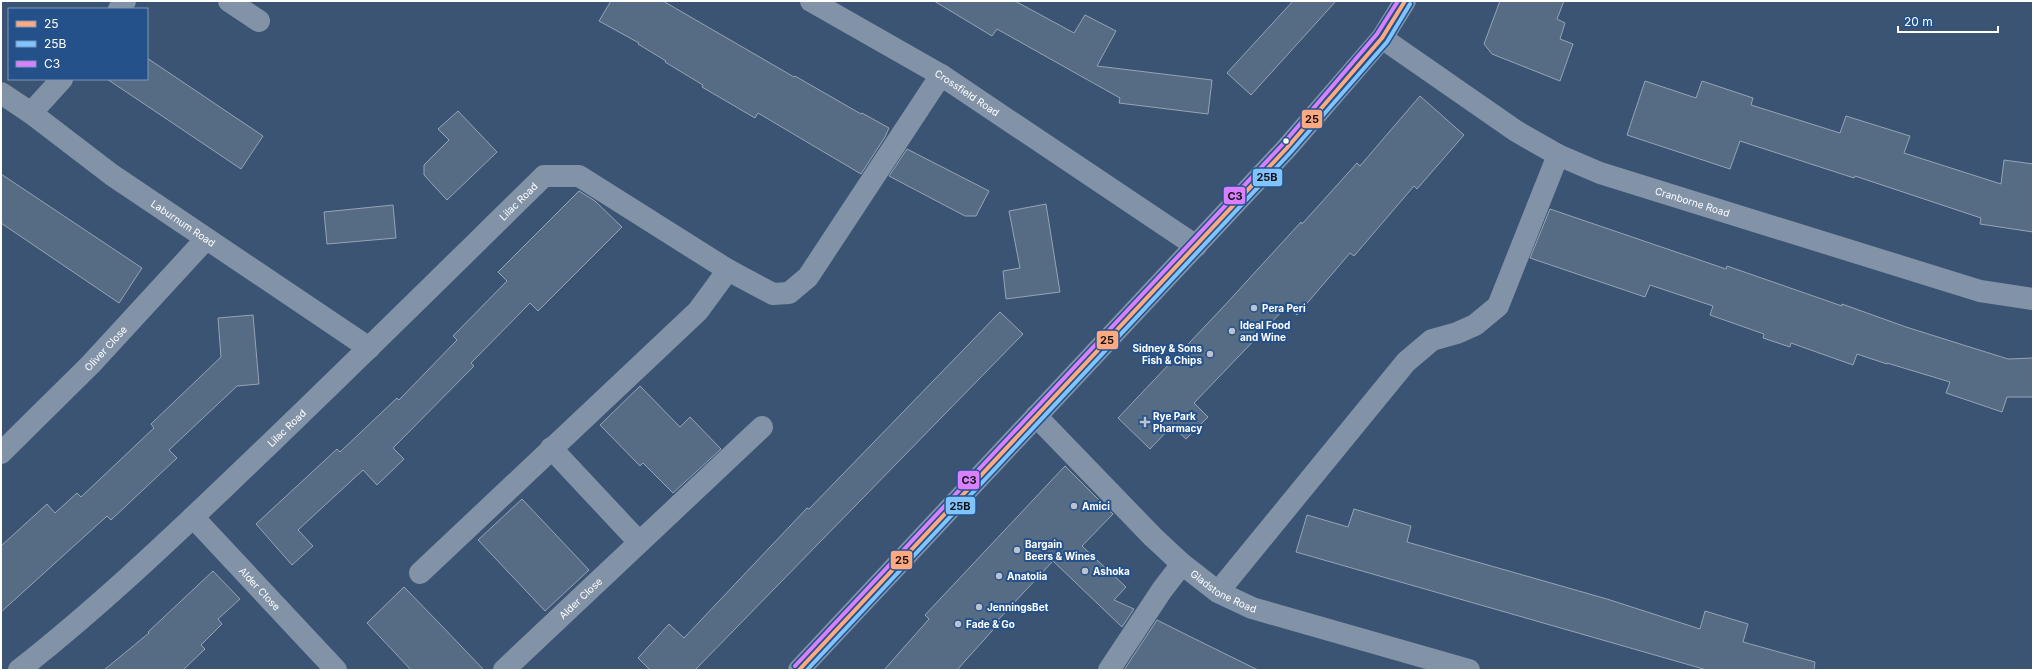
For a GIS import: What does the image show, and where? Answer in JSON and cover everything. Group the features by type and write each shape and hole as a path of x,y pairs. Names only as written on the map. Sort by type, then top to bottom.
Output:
{"street":[{"path":"229,1 259,21"},
{"name":"Crossfield Road","path":"811,1 941,75 1196,246"},
{"path":"799,670 1313,119 1382,38 1405,1"},
{"name":"Cranborne Road","path":"1382,38 1516,131 1558,155 1600,173 1980,291 2033,299"},
{"path":"420,573 698,311 728,270 773,294 790,293 808,278 941,75"},
{"path":"30,113 61,80"},
{"name":"Laburnum Road","path":"1,93 112,175 369,348"},
{"path":"1218,592 1406,362 1432,340 1457,333 1474,325 1498,306 1558,155"},
{"name":"Lilac Road","path":"19,670 58,639 193,517 369,348 544,176 579,176 728,270"},
{"name":"Oliver Close","path":"1,453 91,364 206,239"},
{"name":"Gladstone Road","path":"1036,416 1152,537 1182,564 1218,592 1252,608 1469,670"},
{"name":"Alder Close","path":"504,670 762,427"},
{"path":"551,448 639,542"},
{"name":"Alder Close","path":"193,517 326,667"},
{"path":"1109,670 1158,596 1182,564"}],"building":[{"path":"611,1 663,1 794,77 795,76 861,114 862,113 889,128 885,137 861,174 758,113 755,118 702,87 703,85 665,62 666,61 638,44 639,43 599,21"},
{"path":"934,1 1015,1 1074,33 1085,15 1116,31 1097,66 1212,80 1208,114 1119,103 1120,98 997,29 992,36"},
{"path":"1293,1 1336,1 1251,95 1227,73"},
{"path":"1500,1 1564,1 1557,19 1565,23 1560,39 1573,44 1560,81 1492,54 1484,44"},
{"path":"148,59 263,136 241,169 108,80 148,80"},
{"path":"1645,81 1696,98 1702,81 1753,98 1751,105 1840,133 1846,116 1910,136 1904,153 2001,184 2004,160 2033,164 2033,232 1980,224 1981,218 1855,176 1854,178 1740,141 1730,169 1627,135"},
{"path":"1420,96 1464,135 1417,189 1414,186 1354,256 1350,253 1297,315 1287,306 1194,403 1208,417 1186,439 1172,426 1150,449 1118,418 1301,222 1302,224 1357,163 1360,166"},
{"path":"458,111 497,152 447,200 424,175 424,165 449,140 438,129"},
{"path":"907,149 989,191 976,216 965,216 889,176"},
{"path":"1,174 142,268 119,303 1,223"},
{"path":"579,191 595,201 622,227 538,311 530,303 471,363 474,366 393,448 404,459 377,485 363,470 298,530 313,546 292,565 256,524 337,449 340,452 397,398 399,400 457,340 453,336 507,281 498,272"},
{"path":"1046,204 1060,292 1006,299 1003,271 1020,268 1009,211"},
{"path":"393,205 396,238 327,244 324,212"},
{"path":"1550,209 1726,269 1727,266 1842,306 1842,304 1906,327 2008,359 2033,358 2033,397 2007,397 2002,412 1946,393 1950,382 1857,354 1853,365 1791,343 1790,347 1763,338 1764,334 1710,315 1713,306 1650,285 1645,297 1530,258"},
{"path":"1000,312 1023,334 695,670 650,670 638,658 669,624 684,638 807,508 809,509"},
{"path":"253,315 259,384 237,386 169,450 177,458 111,520 107,516 1,612 1,546 47,504 55,513 77,493 81,497 154,428 151,424 221,357 218,318"},
{"path":"640,386 680,427 690,417 721,449 673,493 643,463 640,466 600,425"},
{"path":"1065,466 1113,514 1082,546 1126,587 1114,600 1134,609 1122,627 1053,561 998,620 1000,622 957,670 884,670 929,619 925,615"},
{"path":"522,499 589,570 545,611 478,540"},
{"path":"1354,509 1411,526 1407,542 1607,599 1700,629 1705,611 1748,624 1743,642 1815,662 1814,670 1707,670 1296,552 1307,515 1348,527"},
{"path":"213,571 240,599 218,619 222,624 201,645 205,649 183,670 104,670 149,633 148,632"},
{"path":"404,587 484,670 411,670 367,623"},
{"path":"1157,620 1195,639 1258,670 1124,670"}],"transit line":[{"name":"C3","path":"795,666 1282,145 1377,34 1398,1"},
{"name":"25","path":"799,670 1286,149 1382,38 1405,1"},
{"name":"25B","path":"807,670 1290,153 1387,42 1410,4"}],"place":[{"name":"Pera Peri","path":"1254,308"},
{"name":"Ideal Food and Wine","path":"1232,331"},
{"name":"Sidney & Sons Fish & Chips","path":"1210,354"},
{"name":"Rye Park Pharmacy","path":"1145,422"},
{"name":"Amici","path":"1074,506"},
{"name":"Bargain Beers & Wines","path":"1017,550"},
{"name":"Ashoka","path":"1085,571"},
{"name":"Anatolia","path":"999,576"},
{"name":"JenningsBet","path":"979,607"},
{"name":"Fade & Go","path":"958,624"}]}
